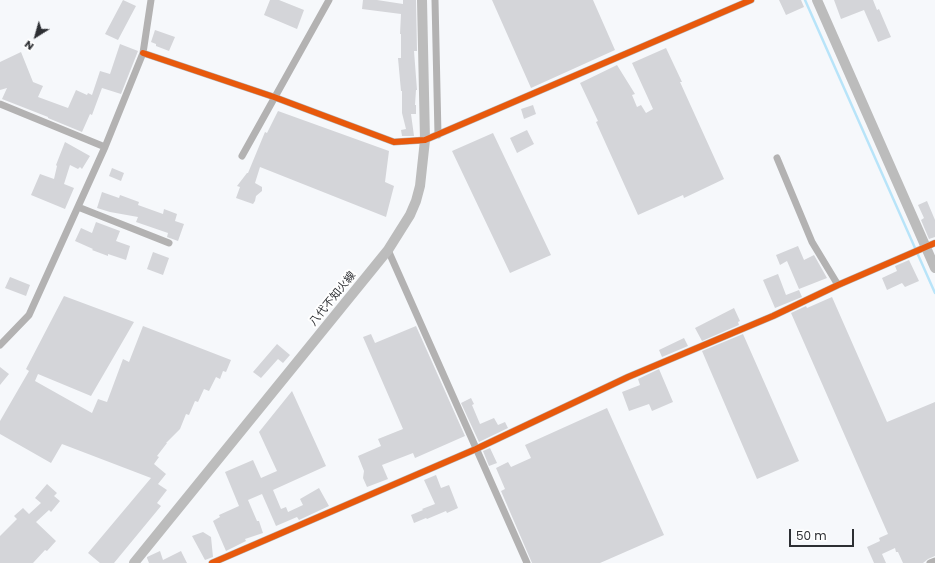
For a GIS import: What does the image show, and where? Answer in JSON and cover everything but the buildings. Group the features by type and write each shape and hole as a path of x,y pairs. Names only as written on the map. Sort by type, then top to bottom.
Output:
{"main road":[{"name":"八代不知火線","path":"134,563 388,250 410,215 420,186 425,140 422,0"},
{"path":"817,0 927,246 935,268"}],"street":[{"path":"0,345 29,315 105,146 143,53 151,0"},
{"path":"242,156 328,0"},
{"path":"435,0 438,135"},
{"path":"143,53 274,97 394,142 425,140 751,0"},
{"path":"0,104 105,146"},
{"path":"777,158 812,242 838,285"},
{"path":"78,207 169,243"},
{"path":"212,563 476,448 628,377 773,316 838,285 927,246"},
{"path":"388,250 527,563"},
{"path":"930,563 935,561"}],"waterway":[{"path":"805,0 935,293"}],"cycle path":[{"path":"143,53 274,97 394,142 425,140 751,0"},
{"path":"212,563 476,449 628,377 773,316 838,285 935,243"}]}
